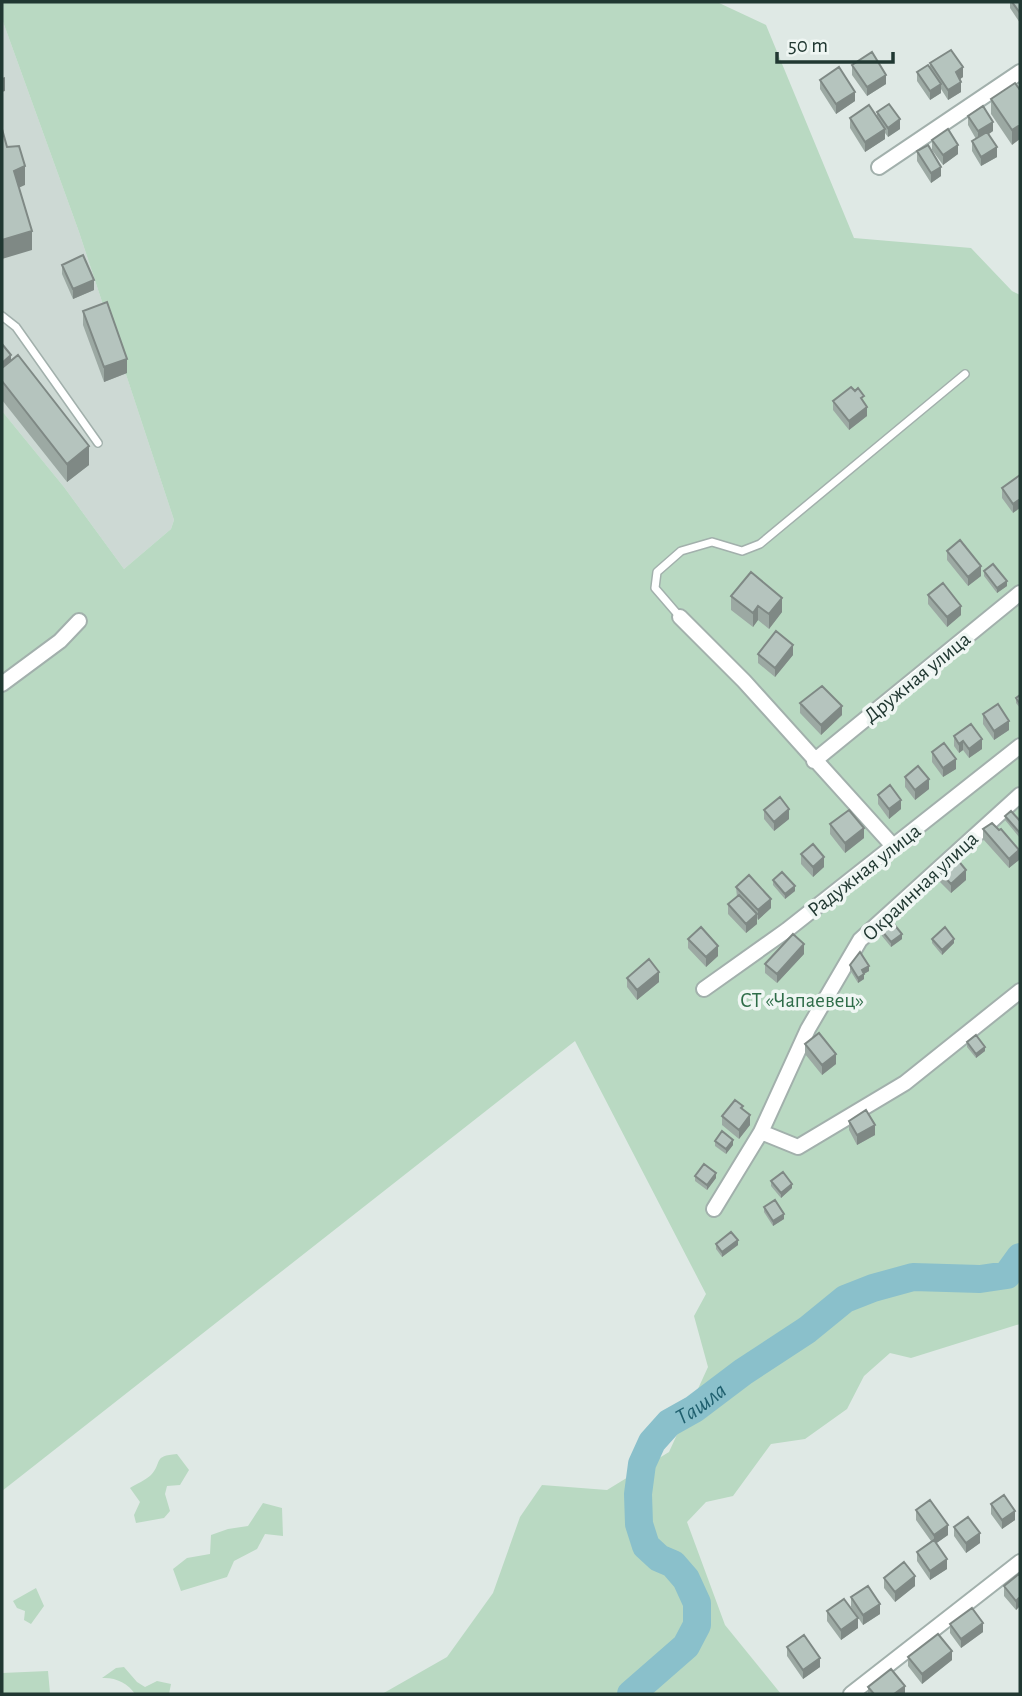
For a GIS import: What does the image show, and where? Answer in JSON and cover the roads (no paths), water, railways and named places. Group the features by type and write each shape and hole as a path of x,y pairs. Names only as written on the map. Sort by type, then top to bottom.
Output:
{"street":[{"path":"879,167 1020,72"},
{"name":"Дружная улица","path":"814,761 1020,593"},
{"path":"680,617 744,681 894,847"},
{"path":"2,684 60,641 79,621"},
{"name":"Радужная улица","path":"704,989 787,930 1020,746"},
{"name":"Окраинная улица","path":"714,1209 761,1132 808,1029 860,940 1020,795"},
{"path":"761,1132 798,1147 905,1083 1020,991"},
{"path":"851,1694 1020,1562"}],"lane":[{"path":"2,316 16,327 98,443"},
{"path":"680,617 655,588 657,572 681,551 712,542 742,551 760,544 965,374"}],"waterway":[{"name":"Ташла","path":"631,1694 686,1646 697,1625 697,1603 686,1579 673,1564 659,1558 646,1546 639,1524 638,1494 642,1464 652,1442 669,1423 694,1409 743,1372 807,1330 845,1299 913,1277 980,1279 1007,1275 1020,1257"}],"park label":[{"name":"СТ «Чапаевец»","path":"802,1000"}]}
